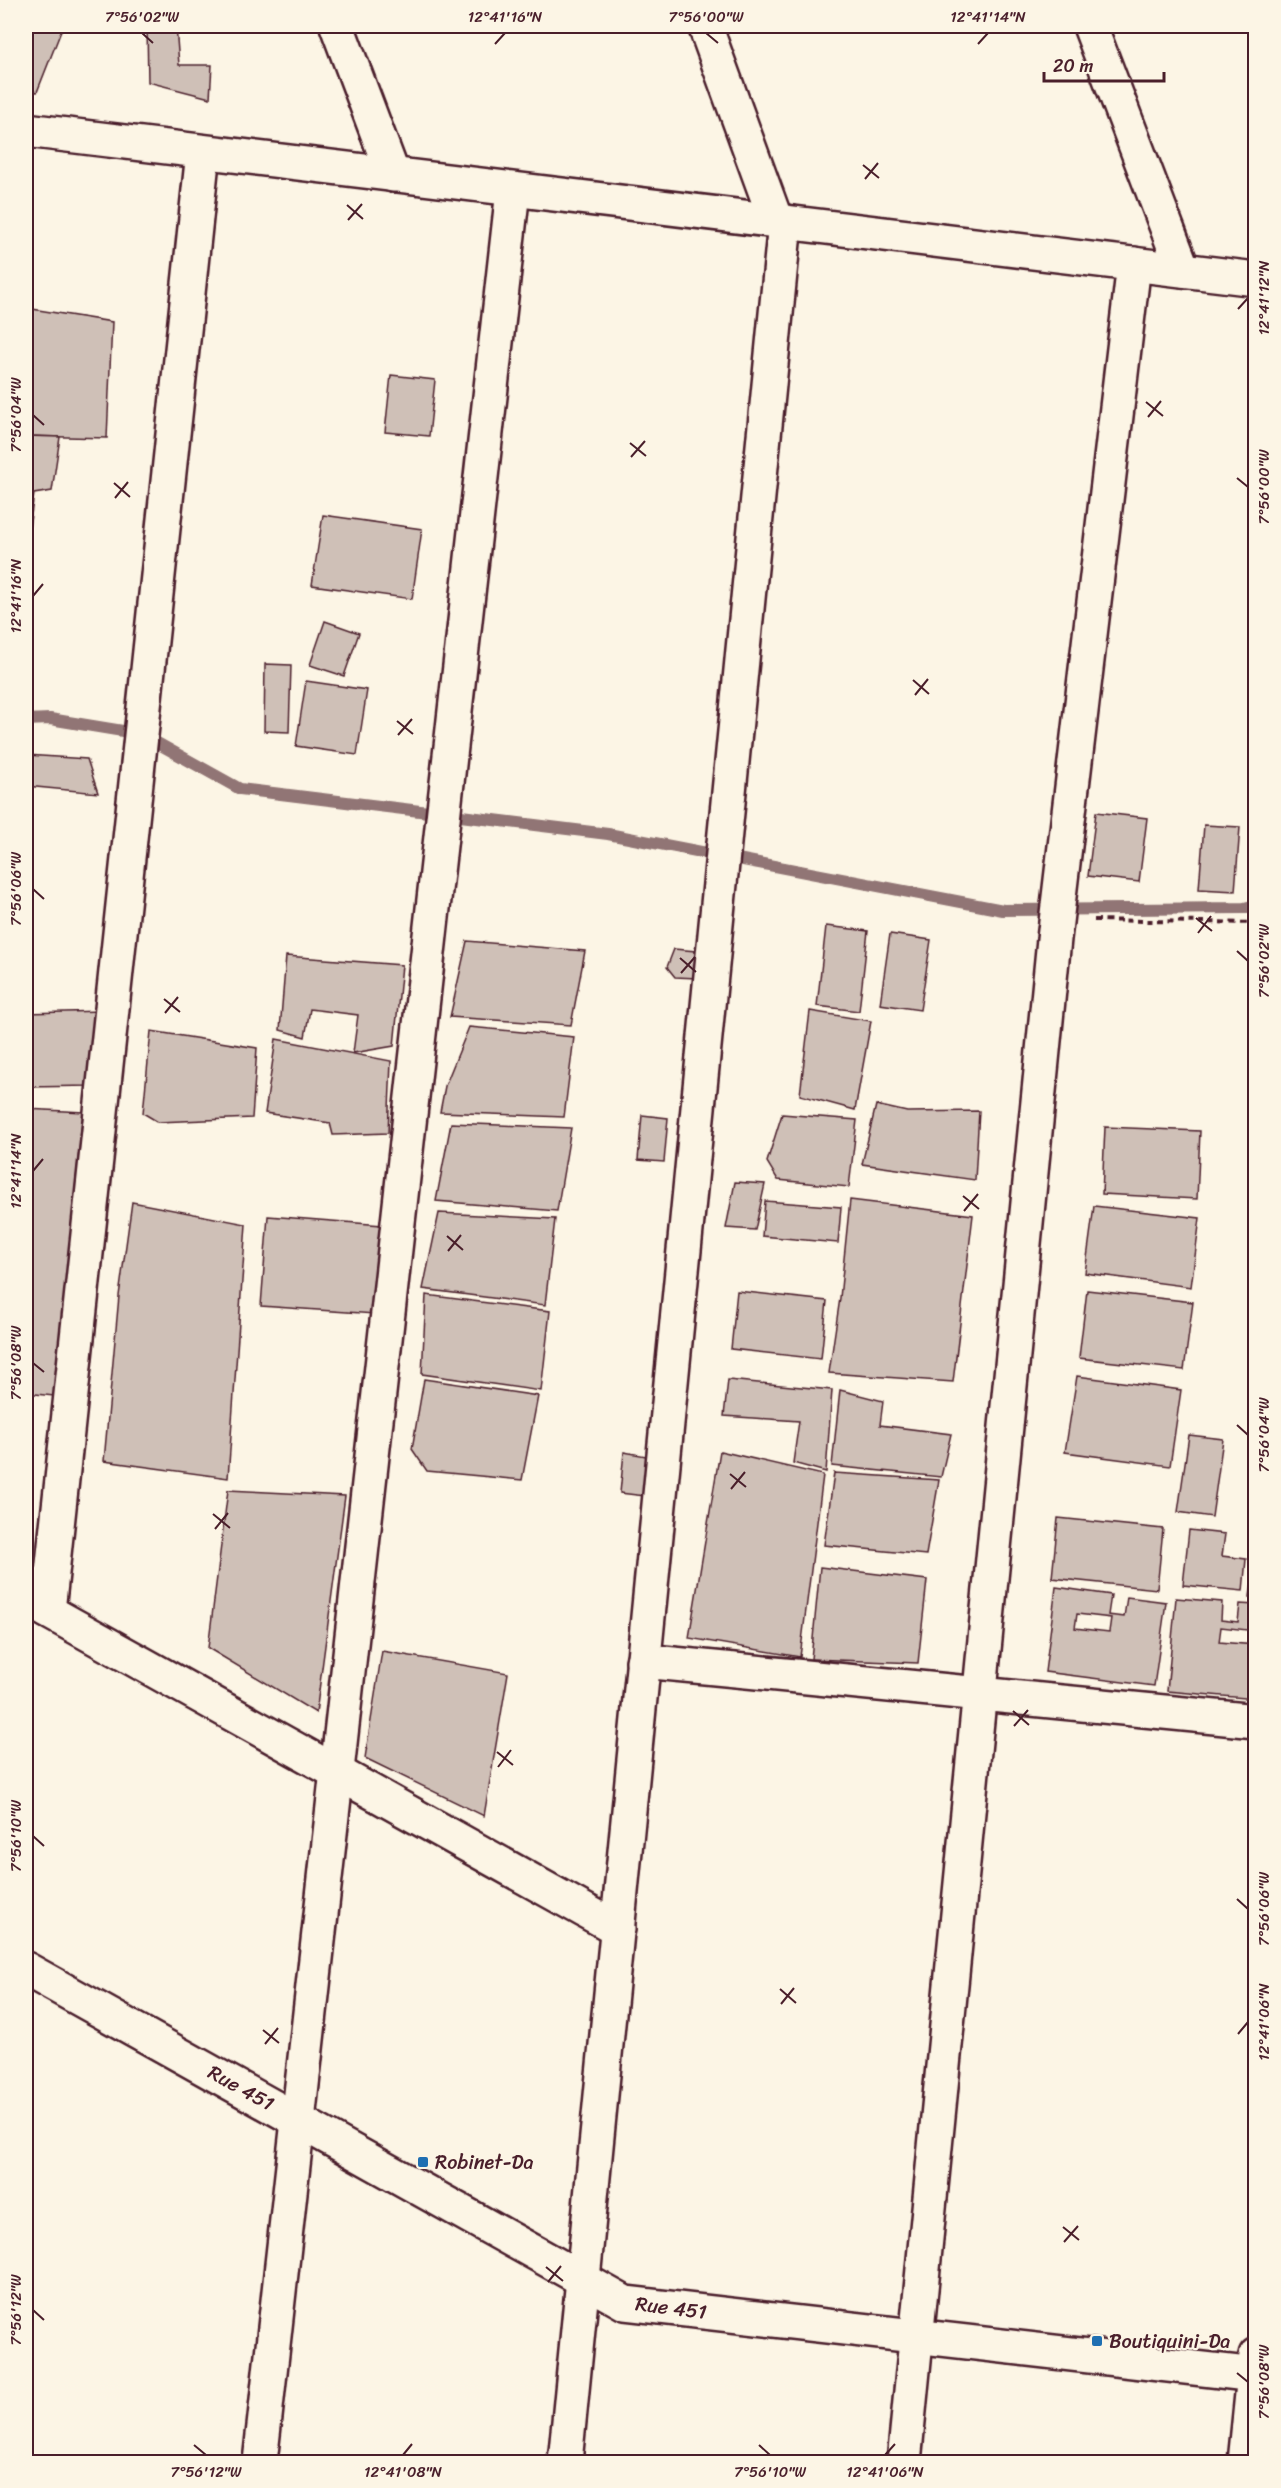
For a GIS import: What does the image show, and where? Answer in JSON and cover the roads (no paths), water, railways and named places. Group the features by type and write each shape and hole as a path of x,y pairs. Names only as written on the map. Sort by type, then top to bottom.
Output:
{"street":[{"path":"337,26 393,175"},
{"path":"565,2463 781,222 705,26"},
{"path":"1090,26 1183,270"},
{"path":"26,130 1256,279"},
{"path":"203,152 37,1605 618,1929"},
{"path":"260,2463 513,190"},
{"path":"904,2463 1055,929 1134,264"},
{"path":"644,1661 1256,1721"},
{"name":"Rue 451","path":"26,1969 626,2303 917,2337 1255,2368"},
{"path":"1245,2463 1255,2368"}],"waterway":[{"path":"26,720 50,719 141,734 240,789 608,834 1003,910 1244,908 1256,905"}],"place":[{"name":"Robinet-Da","path":"423,2162"},
{"name":"Boutiquini-Da","path":"1097,2341"}]}
